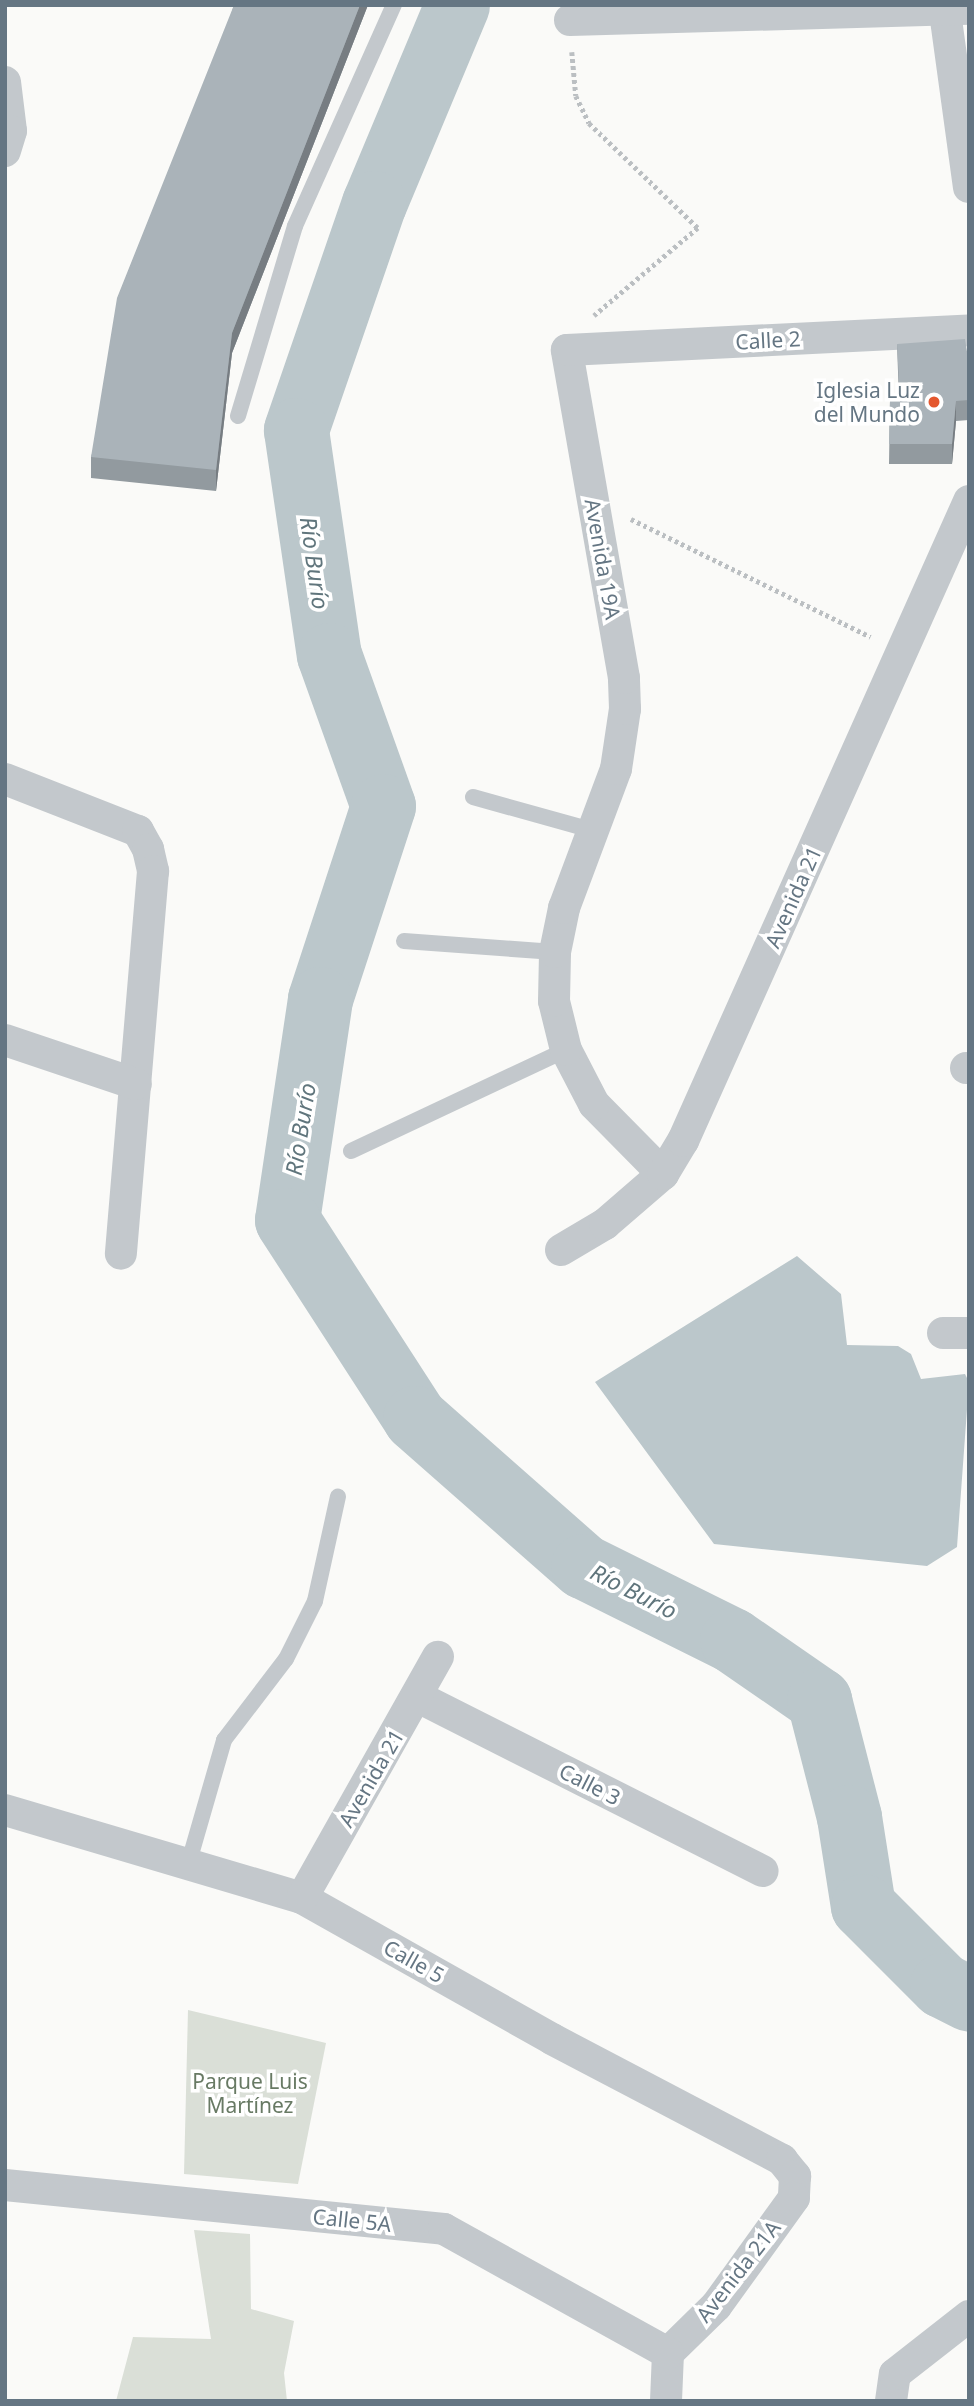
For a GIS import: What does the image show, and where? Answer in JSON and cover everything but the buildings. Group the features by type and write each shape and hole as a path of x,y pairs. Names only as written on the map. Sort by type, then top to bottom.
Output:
{"street":[{"path":"570,20 952,8 969,187"},
{"path":"5,82 11,131 5,151"},
{"name":"Calle 2","path":"566,350 969,330"},
{"name":"Avenida 19A","path":"566,350 624,678 623,737 616,769 564,908 555,952 554,1002 566,1050 594,1104 663,1174"},
{"name":"Avenida 21","path":"561,1250 605,1224 663,1174 683,1141 904,652 969,501"},
{"path":"5,779 138,831 148,849 153,872 121,1254"},
{"path":"5,1040 136,1084"},
{"name":"Avenida 21","path":"302,1898 418,1697 438,1657"},
{"name":"Calle 3","path":"418,1697 762,1871"},
{"name":"Calle 5","path":"5,1810 302,1898 552,2039 782,2160 795,2176"},
{"name":"Avenida 21A","path":"668,2353 716,2306 794,2198 795,2176"},
{"name":"Calle 5A","path":"5,2185 444,2229 668,2353"},
{"path":"891,2401 895,2375 969,2316"},
{"path":"666,2401 668,2353"}],"lane":[{"path":"238,416 295,226 394,5"},
{"path":"473,797 591,830"},
{"path":"404,941 555,952"},
{"path":"351,1151 566,1050"},
{"path":"188,1865 224,1740 286,1659 315,1601 338,1496"}],"path":[{"path":"566,350 597,312 698,228 589,123 576,96 570,20"},
{"path":"670,538 904,652"}],"green space":[{"name":"Parque Luis Martínez","path":"188,2010 326,2043 298,2184 184,2174"},
{"path":"194,2230 250,2234 251,2309 294,2321 284,2373 287,2401 116,2401 133,2337 211,2339"}],"shaded area":[{"path":"797,1256 841,1294 847,1345 898,1346 911,1354 921,1379 965,1374 969,1382 957,1547 927,1566 714,1544 595,1382"}],"waterway":[{"name":"Río Burío","path":"457,5 374,203 296,430 329,655 383,806 320,999 287,1220 415,1418 583,1566 732,1640 819,1700 849,1817 863,1906 942,1985 969,1999"}],"place":[{"name":"Iglesia Luz del Mundo","path":"934,402"}]}
